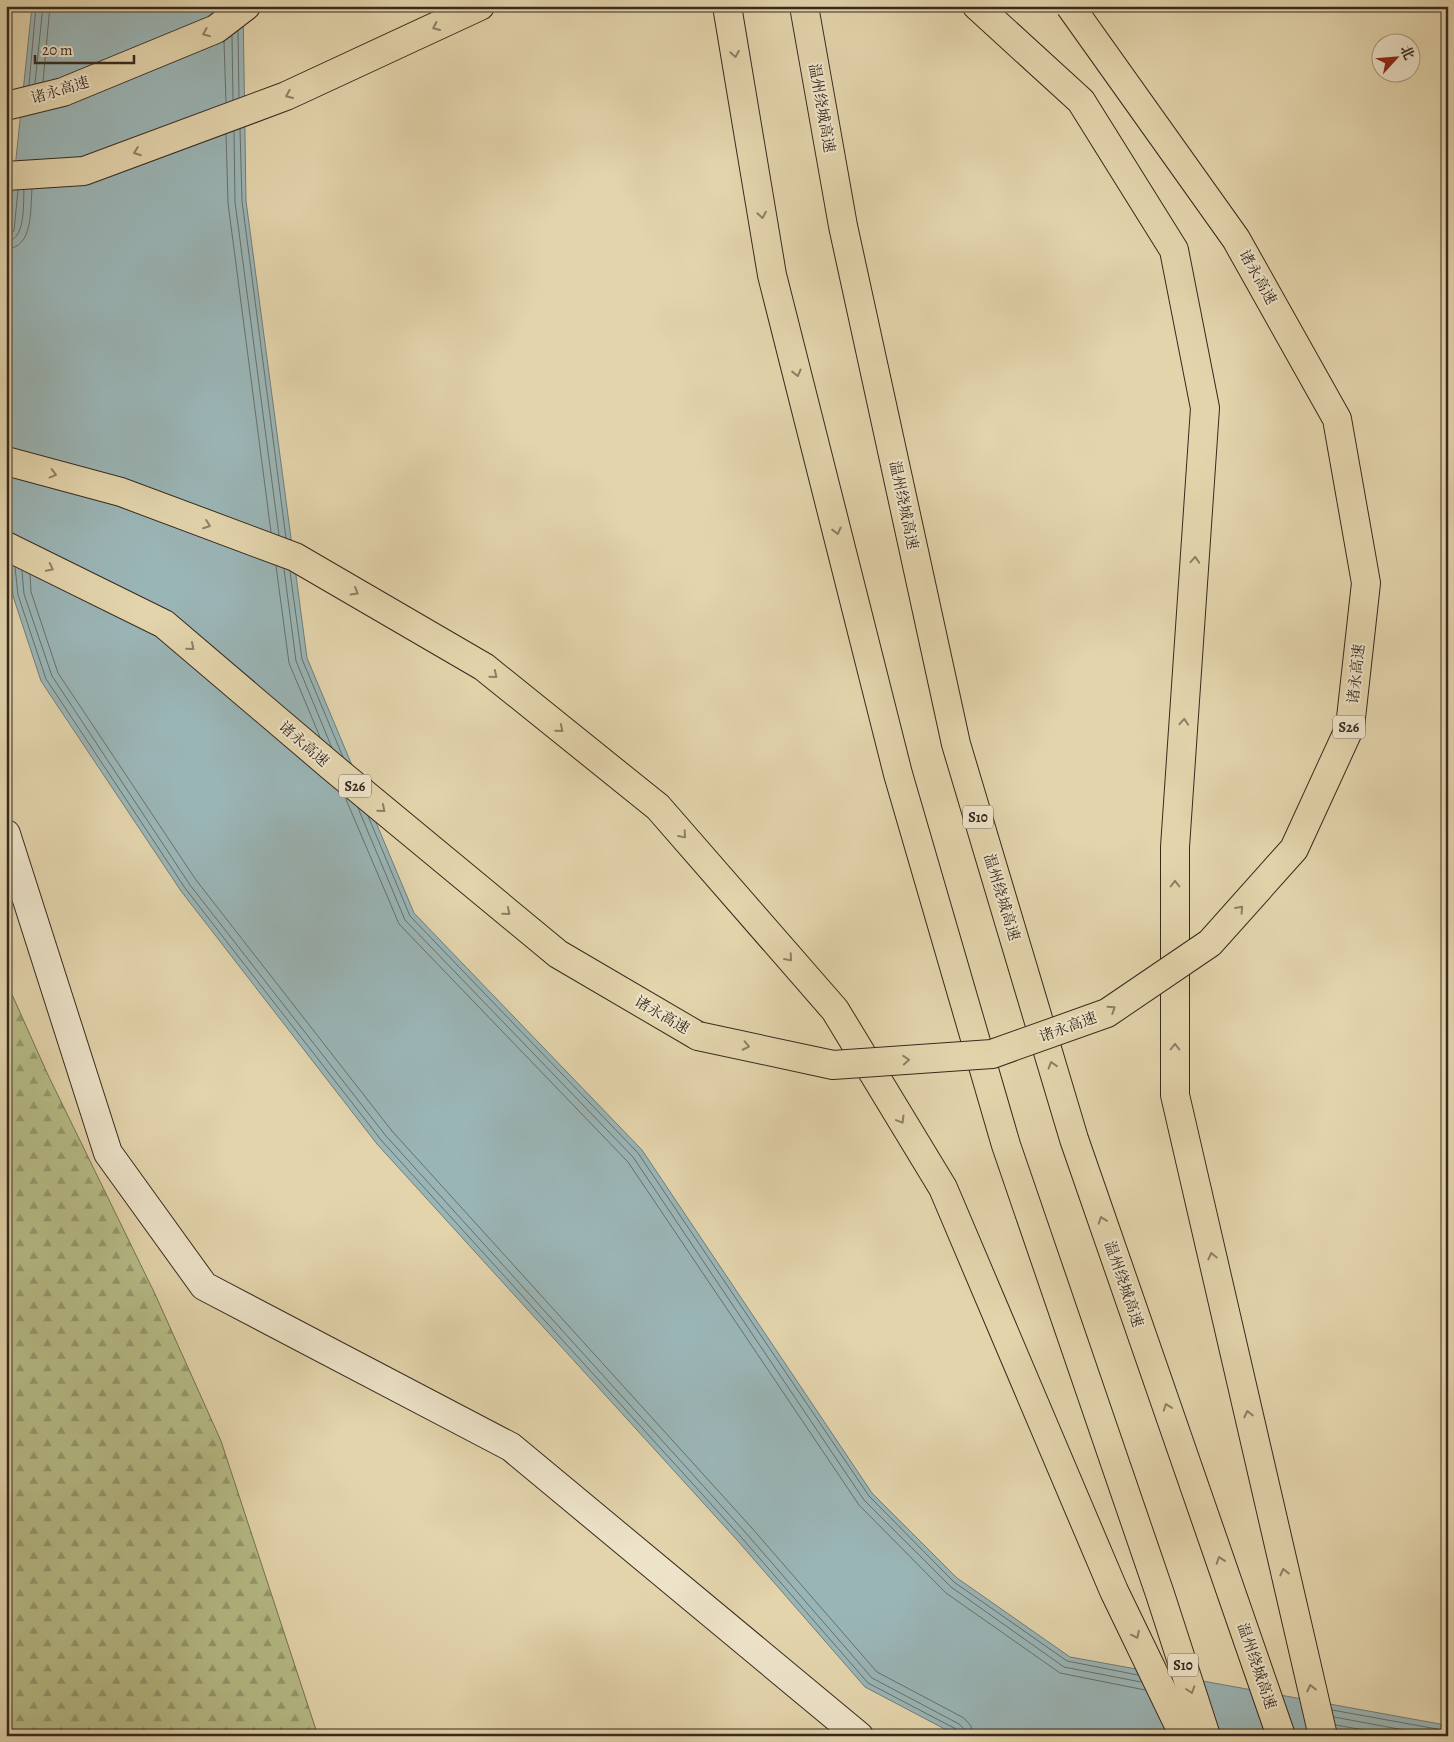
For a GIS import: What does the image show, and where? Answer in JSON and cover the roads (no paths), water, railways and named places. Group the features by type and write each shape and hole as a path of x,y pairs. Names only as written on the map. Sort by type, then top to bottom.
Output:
{"highway":[{"name":"诸永高速","path":"6,106 63,92 216,29 246,6"},
{"path":"6,176 84,172 286,96 480,6"},
{"name":"S10","path":"727,6 772,275 898,774 1006,1145 1160,1594 1206,1736"},
{"name":"温州绕城高速","path":"804,6 844,226 956,744 1074,1139 1281,1736"},
{"path":"977,6 1081,101 1174,250 1205,408 1175,847 1175,1095 1323,1736"},
{"name":"诸永高速","path":"6,546 164,624 332,767 558,954 698,1036 833,1065 992,1054 1106,1013 1210,943 1294,850 1350,727 1366,584 1337,419 1236,239 1070,6"},
{"path":"6,461 120,492 295,557 484,667 658,807 835,1010 942,1188 1114,1591 1184,1736"}],"street":[{"path":"6,834 108,1153 204,1286 511,1447 859,1736"}],"water":[{"path":"32,6 243,6 246,201 307,658 414,913 642,1150 872,1493 957,1578 1070,1657 1440,1724 1448,1731 1448,1736 958,1736 865,1687 737,1540 377,1144 181,891 41,681 13,596 6,513 6,254"}]}
